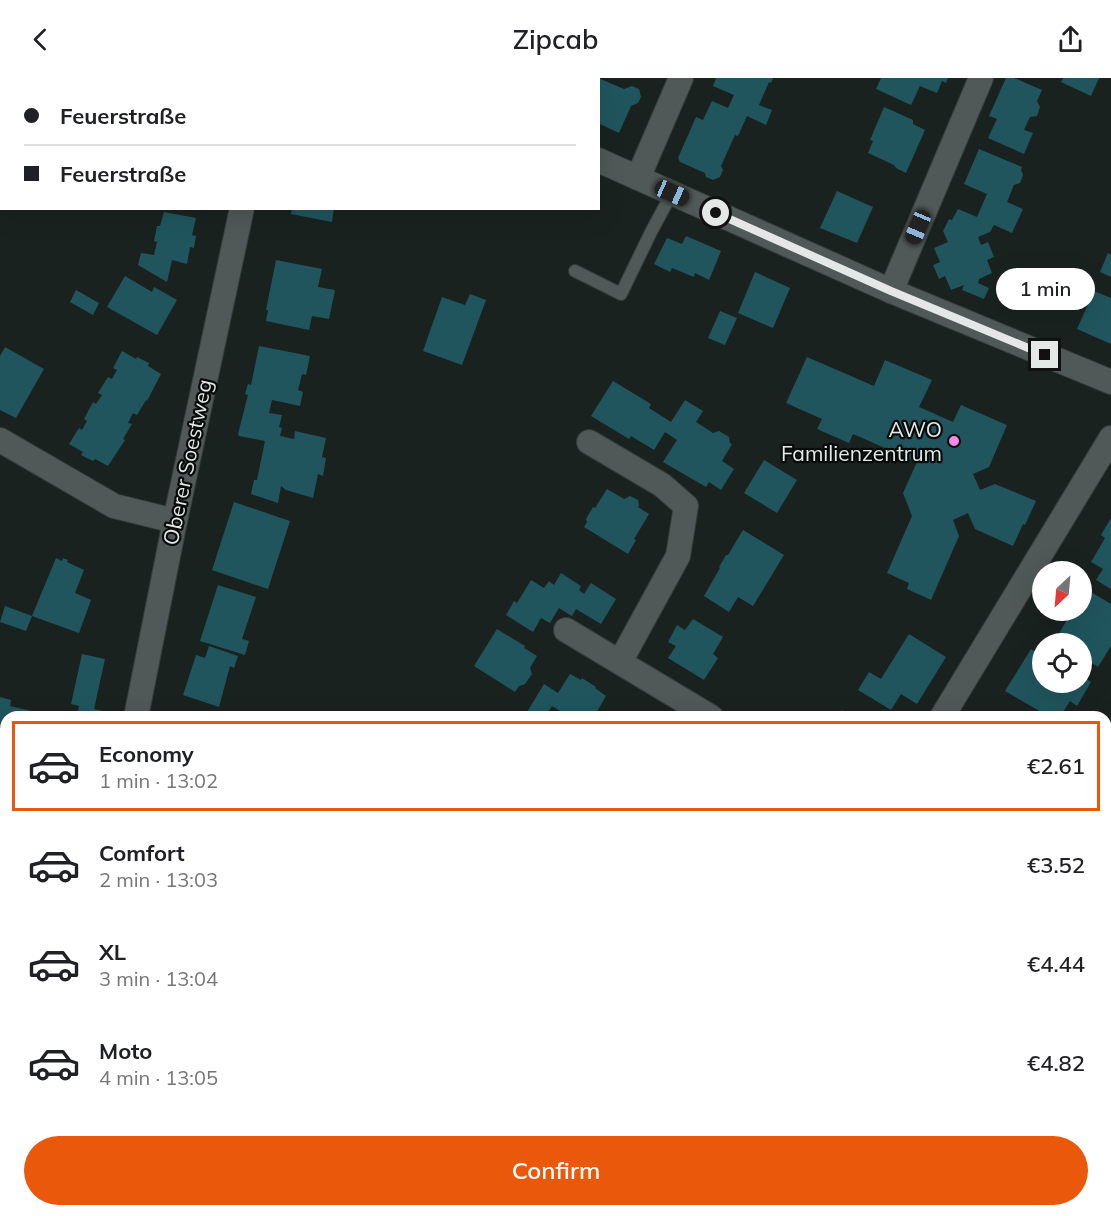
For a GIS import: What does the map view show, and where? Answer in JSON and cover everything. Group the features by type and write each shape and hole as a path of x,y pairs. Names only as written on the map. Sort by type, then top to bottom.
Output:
{"street":[{"path":"638,178 681,78"},
{"path":"891,291 981,78"},
{"path":"600,161 891,291 1111,382"},
{"name":"Oberer Soestweg","path":"137,711 242,210"},
{"path":"946,711 1111,438"},
{"path":"0,440 114,506 175,521"},
{"path":"589,442 662,485 686,506 678,556 620,662"},
{"path":"566,630 701,711"}],"lane":[{"path":"575,271 621,294 672,193"}],"building":[{"path":"716,78 773,78 759,105 772,110 766,125 747,116 738,136 735,135 721,166 723,170 720,177 713,180 706,177 705,173 680,162 678,158 696,117 703,120 712,101 728,108 734,95 713,86"},
{"path":"881,78 948,78 946,83 942,81 937,93 920,86 911,105 876,89"},
{"path":"1006,78 1014,78 1042,90 1037,101 1040,107 1037,116 1030,117 1024,130 1033,133 1024,154 988,138 997,119 989,116"},
{"path":"1063,78 1099,78 1091,96 1061,82"},
{"path":"600,79 624,89 632,86 639,89 641,97 638,103 631,106 619,133 600,124"},
{"path":"884,107 913,120 913,124 925,130 906,173 868,153 873,141 870,140"},
{"path":"979,149 1022,167 1023,175 1020,183 1014,185 1007,202 1023,209 1012,233 994,225 990,232 978,237 981,245 988,242 994,257 987,260 992,273 979,279 978,283 989,288 984,299 962,290 964,285 951,290 945,276 939,279 933,265 940,262 934,248 948,242 943,231 949,219 952,220 958,209 977,217 987,194 964,184"},
{"path":"837,191 873,207 857,243 820,228"},
{"path":"292,210 334,210 332,222 291,214"},
{"path":"164,212 196,218 192,235 196,236 194,248 190,247 187,264 172,260 167,282 138,265 141,253 154,255 157,226 160,226"},
{"path":"686,236 721,251 709,280 695,273 694,277 672,268 670,272 654,264 667,238 682,244"},
{"path":"1108,253 1111,255 1111,277 1100,272"},
{"path":"276,260 322,269 318,287 335,290 329,319 312,316 309,330 266,321"},
{"path":"755,272 790,288 773,328 738,313"},
{"path":"125,276 152,292 154,287 177,300 157,335 107,307"},
{"path":"1012,286 1024,292 1019,304 1007,299"},
{"path":"76,290 99,303 93,315 70,302"},
{"path":"1094,291 1111,298 1111,344 1077,329"},
{"path":"470,294 486,300 462,365 423,351 442,297 465,305"},
{"path":"720,311 737,318 725,345 708,338"},
{"path":"259,346 310,356 306,375 302,374 298,390 303,392 300,406 272,400 269,413 282,415 279,427 282,428 280,436 294,439 295,431 326,438 322,457 326,458 323,476 318,474 313,498 286,490 281,486 278,503 251,494 254,480 257,480 265,441 238,434 248,395 245,394 248,384 251,385"},
{"path":"5,347 44,369 16,418 0,410 0,356"},
{"path":"122,351 149,363 148,366 161,374 137,415 133,413 128,423 132,424 123,439 125,440 108,466 81,455 83,452 69,444 79,428 82,430 87,421 84,419 93,402 96,404 102,395 98,393 108,377 112,379 117,370 113,368"},
{"path":"807,357 874,386 885,360 932,380 919,407 953,422 961,405 1007,425 989,467 973,474 980,490 995,484 1036,501 1013,546 975,529 968,513 953,520 959,536 931,600 907,589 909,583 887,573 912,516 903,493 917,462 853,434 849,443 817,429 822,419 786,403"},
{"path":"613,381 651,404 649,408 671,422 685,400 703,411 696,422 713,433 719,431 729,437 732,444 722,461 734,469 721,490 709,482 706,487 663,462 677,440 665,432 654,450 631,436 629,439 591,416"},
{"path":"764,460 797,480 777,513 744,493"},
{"path":"607,489 624,499 630,496 638,500 638,507 649,514 628,554 584,527 593,507 595,508"},
{"path":"234,502 290,521 268,589 212,570"},
{"path":"1111,518 1111,589 1096,580 1103,569 1092,561 1105,538 1101,535"},
{"path":"743,530 784,555 753,606 738,597 729,612 704,596 726,555"},
{"path":"56,558 62,561 63,558 68,560 67,562 84,570 75,593 91,600 79,633 32,616"},
{"path":"561,573 581,586 579,590 584,594 591,583 616,599 601,624 576,609 572,616 559,608 550,623 541,618 533,632 506,615 514,601 517,603 531,580 544,588 549,581 554,585"},
{"path":"218,585 256,597 242,639 249,641 245,655 200,641"},
{"path":"1092,593 1111,604 1111,646 1098,667 1092,663 1092,633 1059,633 1066,621 1092,621"},
{"path":"5,606 32,616 26,631 0,622"},
{"path":"693,619 723,637 713,654 718,658 704,680 668,658 676,646 668,642 677,625 685,630"},
{"path":"497,629 537,656 530,668 532,674 515,692 474,666"},
{"path":"909,634 946,657 917,704 901,694 891,710 858,690 869,672 881,679"},
{"path":"209,646 238,656 234,668 230,666 219,707 183,695 196,655 205,658"},
{"path":"1031,649 1032,693 1085,693 1077,706 1070,701 1064,711 1039,711 1005,691"},
{"path":"82,654 105,659 94,709 103,711 78,711 79,706 71,704"},
{"path":"570,674 581,680 582,678 606,696 597,711 560,711 552,706 549,711 528,711 544,684 558,693"},
{"path":"0,697 11,700 10,706 31,711 0,711"}],"place":[{"name":"AWO Familienzentrum","path":"954,441"}],"route":[{"path":"716,213 891,291 1045,355"}]}
